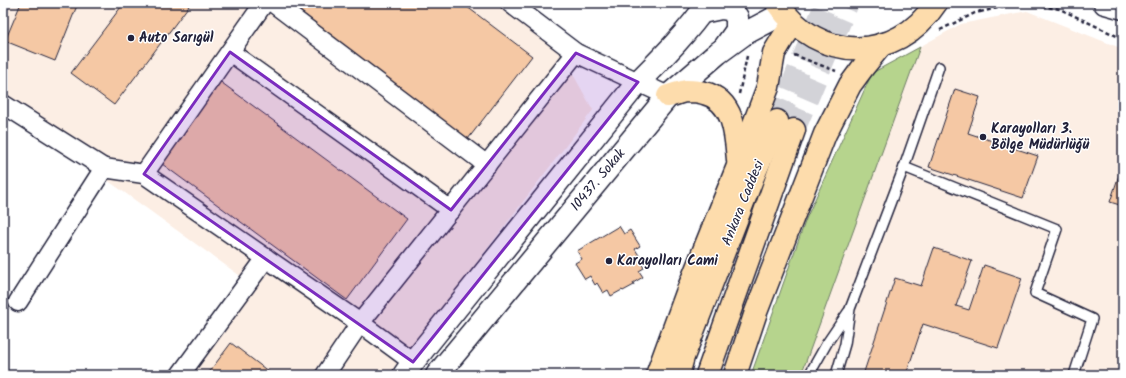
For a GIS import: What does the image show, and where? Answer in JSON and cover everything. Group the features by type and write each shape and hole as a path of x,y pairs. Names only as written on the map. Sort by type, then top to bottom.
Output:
{"main road":[{"path":"785,13 805,32 816,39 842,47 856,48 869,47 894,40 909,32 923,20 938,12"},
{"path":"657,375 688,290 768,87 774,53 783,38 785,13"},
{"path":"735,375 756,312 825,134 850,85 882,44"},
{"path":"668,96 686,91 699,92 710,94 720,102 726,109 733,124 736,136 738,166"},
{"name":"Ankara Caddesi","path":"678,375 683,357 752,178 785,125 707,375"}],"street":[{"path":"144,174 264,3"},
{"path":"273,3 487,165"},
{"path":"510,3 576,53 668,96"},
{"path":"1105,3 1123,8"},
{"path":"705,7 730,9 737,17 737,30 725,48"},
{"name":"10437. Sokak","path":"408,369 638,82 675,45 698,18 705,7"},
{"name":"10437. Sokak","path":"437,375 668,96 718,53 744,34 785,13"},
{"path":"230,52 451,210"},
{"path":"325,375 360,324 576,53"},
{"path":"3,104 104,168 144,174 360,324 408,369"},
{"path":"18,302 104,168"},
{"path":"180,375 266,258"}],"lane":[{"path":"836,375 844,344 850,309 940,67"},
{"path":"904,166 1057,229 1035,293 1092,319 1074,375"},
{"path":"809,375 850,309"}],"path":[{"path":"978,3 980,12"},
{"path":"938,12 974,13 1019,3 1060,9 1123,39"},
{"path":"774,53 788,52 854,79"}],"highlighted area":[{"path":"230,52 451,210 576,53 638,82 413,362 144,174"}],"shaded area":[{"path":"3,3 533,3 593,110 391,375 182,375 250,283 3,105"},
{"name":"Karayolları 3. Bölge Müdürlüğü","path":"1027,11 1123,49 1123,375 751,375 806,219 872,73 961,24"}],"green space":[{"path":"920,47 801,375 751,375 806,219 872,73"}],"building":[{"path":"21,3 78,3 55,61 5,41"},
{"name":"Auto Sarıgül","path":"124,3 191,3 114,105 71,73"},
{"path":"289,3 462,3 532,56 468,139"},
{"path":"218,80 407,219 347,300 158,161"},
{"path":"955,89 980,97 968,133 1038,156 1023,198 929,167"},
{"path":"1123,163 1123,206 1110,202"},
{"name":"Karayolları Cami","path":"619,226 624,234 630,230 640,246 635,249 644,268 639,271 643,277 633,283 634,285 611,296 608,290 603,293 597,283 595,285 590,276 585,279 575,263 582,259 577,251"},
{"path":"934,248 972,261 956,306 969,310 984,265 1022,278 998,348 923,324 906,375 863,375 895,278 921,286"},
{"path":"231,343 273,375 207,375"}],"tunnel":[{"path":"777,121 826,3"},
{"path":"794,130 848,3"}],"place":[{"name":"Auto Sarıgül","path":"131,38"},
{"name":"Karayolları 3. Bölge Müdürlüğü","path":"983,137"},
{"name":"Karayolları Cami","path":"609,261"}]}
